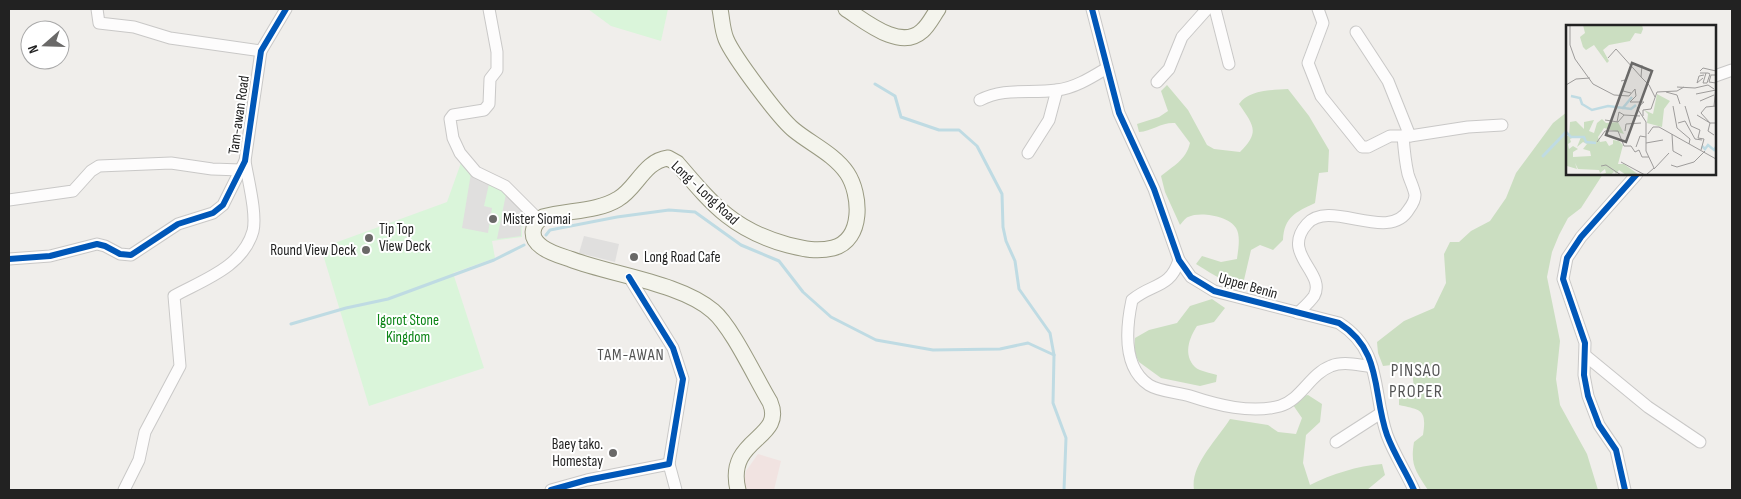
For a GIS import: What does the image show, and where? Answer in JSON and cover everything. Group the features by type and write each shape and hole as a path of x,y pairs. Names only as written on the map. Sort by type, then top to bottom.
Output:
{"main road":[{"name":"Long - Long Road","path":"539,220 551,215 602,205 617,200 629,191 649,167 660,160 668,158 678,163 727,215 744,229 760,236 816,251 836,247 849,238 856,222 857,205 850,178 834,159 785,122 730,47 724,32 720,9"},
{"path":"846,9 884,33 900,37 911,37 921,32 938,9"},
{"path":"539,220 533,228 533,236 540,246 546,250 681,293 713,311 725,326 770,402 774,415 770,426 748,446 737,464 738,490"}],"street":[{"path":"97,9 99,24 134,28 170,38 261,51"},
{"name":"Tam-awan Road","path":"9,259 50,256 97,244 120,254 131,255 178,224 213,213 218,209 229,196 244,166 261,51 286,9"},
{"path":"490,9 498,70 490,79 489,104 484,110 453,115 450,119 451,130 460,152 476,172 505,186 539,220"},
{"name":"Upper Benin","path":"1092,9 1119,113 1154,189 1184,270 1191,277 1214,290 1339,323 1351,330 1362,342 1372,367 1387,436 1414,490"},
{"path":"1157,82 1169,69 1182,37 1207,9"},
{"path":"1215,9 1228,64"},
{"path":"1318,9 1323,23 1308,63 1321,96 1362,147 1390,136 1406,136 1468,127 1502,125"},
{"path":"1298,313 1314,296 1316,287 1315,279 1299,252 1299,237 1306,224 1319,217 1331,216 1380,222 1397,222 1414,201 1415,194 1405,162 1406,136 1388,81 1356,32"},
{"path":"980,100 991,95 1006,92 1057,90 1074,86 1107,68"},
{"path":"1716,76 1732,70"},
{"path":"1028,153 1049,120 1057,90"},
{"path":"9,200 73,191 91,171 99,166 171,164 212,169 244,166 253,230 239,256 228,267 174,296 180,366 145,432 139,460 124,490"},
{"path":"1625,490 1616,450 1599,426 1588,396 1584,375 1586,356 1581,328 1563,279 1568,258 1601,212 1636,175"},
{"path":"1179,260 1175,273 1170,279 1139,294 1132,300 1128,326 1128,352 1140,375 1150,386 1228,406 1271,408 1291,401 1321,372 1331,366 1341,364 1372,367"},
{"path":"629,277 673,348 683,379 670,464 676,490"},
{"path":"1586,356 1648,407 1700,442"},
{"path":"1336,442 1381,413"},
{"path":"552,490 587,480 670,464"}],"shaded area":[{"path":"471,173 489,184 484,206 492,208 488,233 462,228"},
{"path":"506,194 526,215 521,228 521,236 497,239"},
{"path":"584,236 619,244 615,262 579,253"},
{"path":"758,454 781,461 774,490 746,490 744,482 746,471"}],"green space":[{"path":"588,9 668,9 661,41 611,26"},
{"path":"1167,85 1188,110 1207,145 1214,149 1240,152 1250,139 1253,129 1239,104 1243,99 1254,93 1288,89 1309,116 1329,150 1328,172 1319,173 1315,203 1292,216 1286,226 1283,240 1273,250 1260,245 1251,250 1244,280 1231,282 1225,280 1196,264 1202,256 1221,262 1237,259 1239,243 1236,228 1227,220 1207,215 1193,215 1180,225 1165,192 1161,176 1182,158 1190,143 1175,123 1139,132 1137,124 1159,117 1168,111 1161,91"},
{"path":"1566,113 1566,175 1602,175 1581,208 1568,218 1552,252 1547,277 1560,341 1556,379 1560,405 1587,454 1598,490 1428,490 1417,473 1413,457 1414,442 1423,435 1423,415 1413,408 1399,405 1399,399 1414,388 1412,371 1400,364 1383,366 1378,353 1377,342 1404,321 1434,308 1446,283 1444,254 1450,242 1459,242 1471,231 1490,221 1506,198 1516,173 1553,123"},
{"name":"Igorot Stone Kingdom","path":"462,160 506,192 527,215 522,228 522,237 492,241 495,258 453,273 484,368 369,406 321,248 447,202"},
{"path":"1212,299 1225,308 1214,322 1197,326 1188,346 1188,352 1191,362 1195,367 1217,375 1216,382 1200,386 1161,378 1139,362 1134,352 1135,338 1149,330 1177,323 1190,306"},
{"path":"1308,395 1322,404 1320,422 1306,435 1303,463 1310,485 1345,471 1373,465 1382,464 1385,475 1367,490 1194,490 1196,471 1200,462 1230,419 1268,425 1278,432 1296,434 1302,418 1293,405 1297,397"}],"waterway":[{"path":"875,84 895,96 901,117 939,130 959,130 977,146 1002,194 1003,227 1006,241 1015,261 1019,289 1050,333 1054,355 1053,403 1066,438 1064,490"},
{"path":"1543,156 1566,132"},
{"path":"546,235 550,230 617,217 669,210 695,212 741,245 779,261 803,292 831,317 876,340 933,350 1000,349 1028,343 1054,355"},
{"path":"291,324 346,308 388,299 494,260 524,245"}],"cycle path":[{"path":"9,259 50,256 97,244 120,254 131,255 178,224 213,213 223,205 245,161 261,51 286,9"},
{"path":"1092,9 1119,113 1154,189 1179,260 1191,277 1214,291 1339,323 1353,334 1363,346 1370,359 1387,435 1414,490"},
{"path":"1625,490 1616,450 1599,425 1588,396 1584,375 1585,343 1563,279 1567,258 1581,237 1636,175"},
{"path":"551,490 587,480 669,464 683,379 673,348 629,277"}],"place":[{"name":"Mister Siomai","path":"493,219"},
{"name":"Tip Top View Deck","path":"369,238"},
{"name":"Round View Deck","path":"366,250"},
{"name":"Long Road Cafe","path":"634,257"},
{"name":"Baey tako. Homestay","path":"613,453"}],"district":[{"name":"TAM-AWAN","path":"631,355"},
{"name":"PINSAO PROPER","path":"1416,380"}]}
